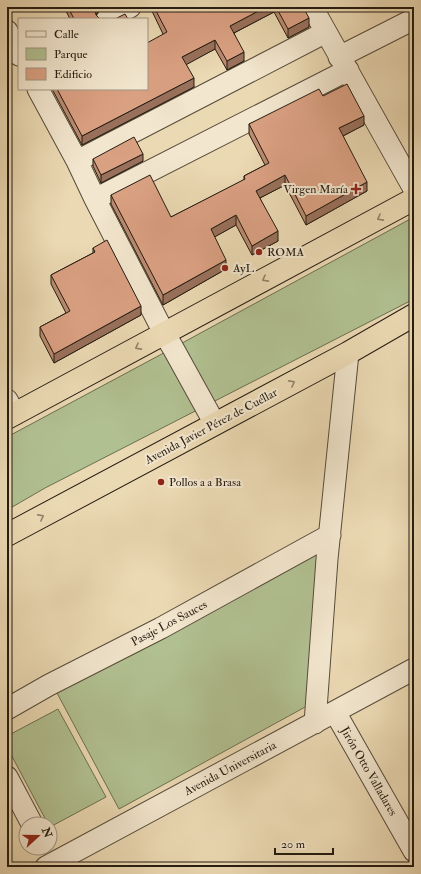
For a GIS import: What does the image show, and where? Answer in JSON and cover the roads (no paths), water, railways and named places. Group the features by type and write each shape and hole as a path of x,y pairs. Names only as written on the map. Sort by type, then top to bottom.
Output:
{"highway":[{"path":"10,411 164,333 414,200"},
{"name":"Avenida Javier Pérez de Cuéllar","path":"7,535 348,353 414,315"}],"street":[{"path":"109,18 130,7"},
{"path":"312,7 414,189"},
{"path":"95,199 344,63 414,19"},
{"path":"7,31 18,53"},
{"path":"77,161 326,32"},
{"path":"39,90 77,161 164,333 215,424"},
{"path":"315,723 327,559 348,353"},
{"name":"Pasaje Los Sauces","path":"7,709 49,685 161,628 330,535"},
{"name":"Avenida Universitaria","path":"50,861 315,723 414,669"},
{"name":"Jirón Otto Valladares","path":"335,712 414,851"},
{"path":"7,777 28,816"}],"place":[{"name":"Virgen María","path":"356,189"},
{"name":"ROMA","path":"259,252"},
{"name":"AyL","path":"225,268"},
{"name":"Pollos a a Brasa","path":"161,482"}]}
